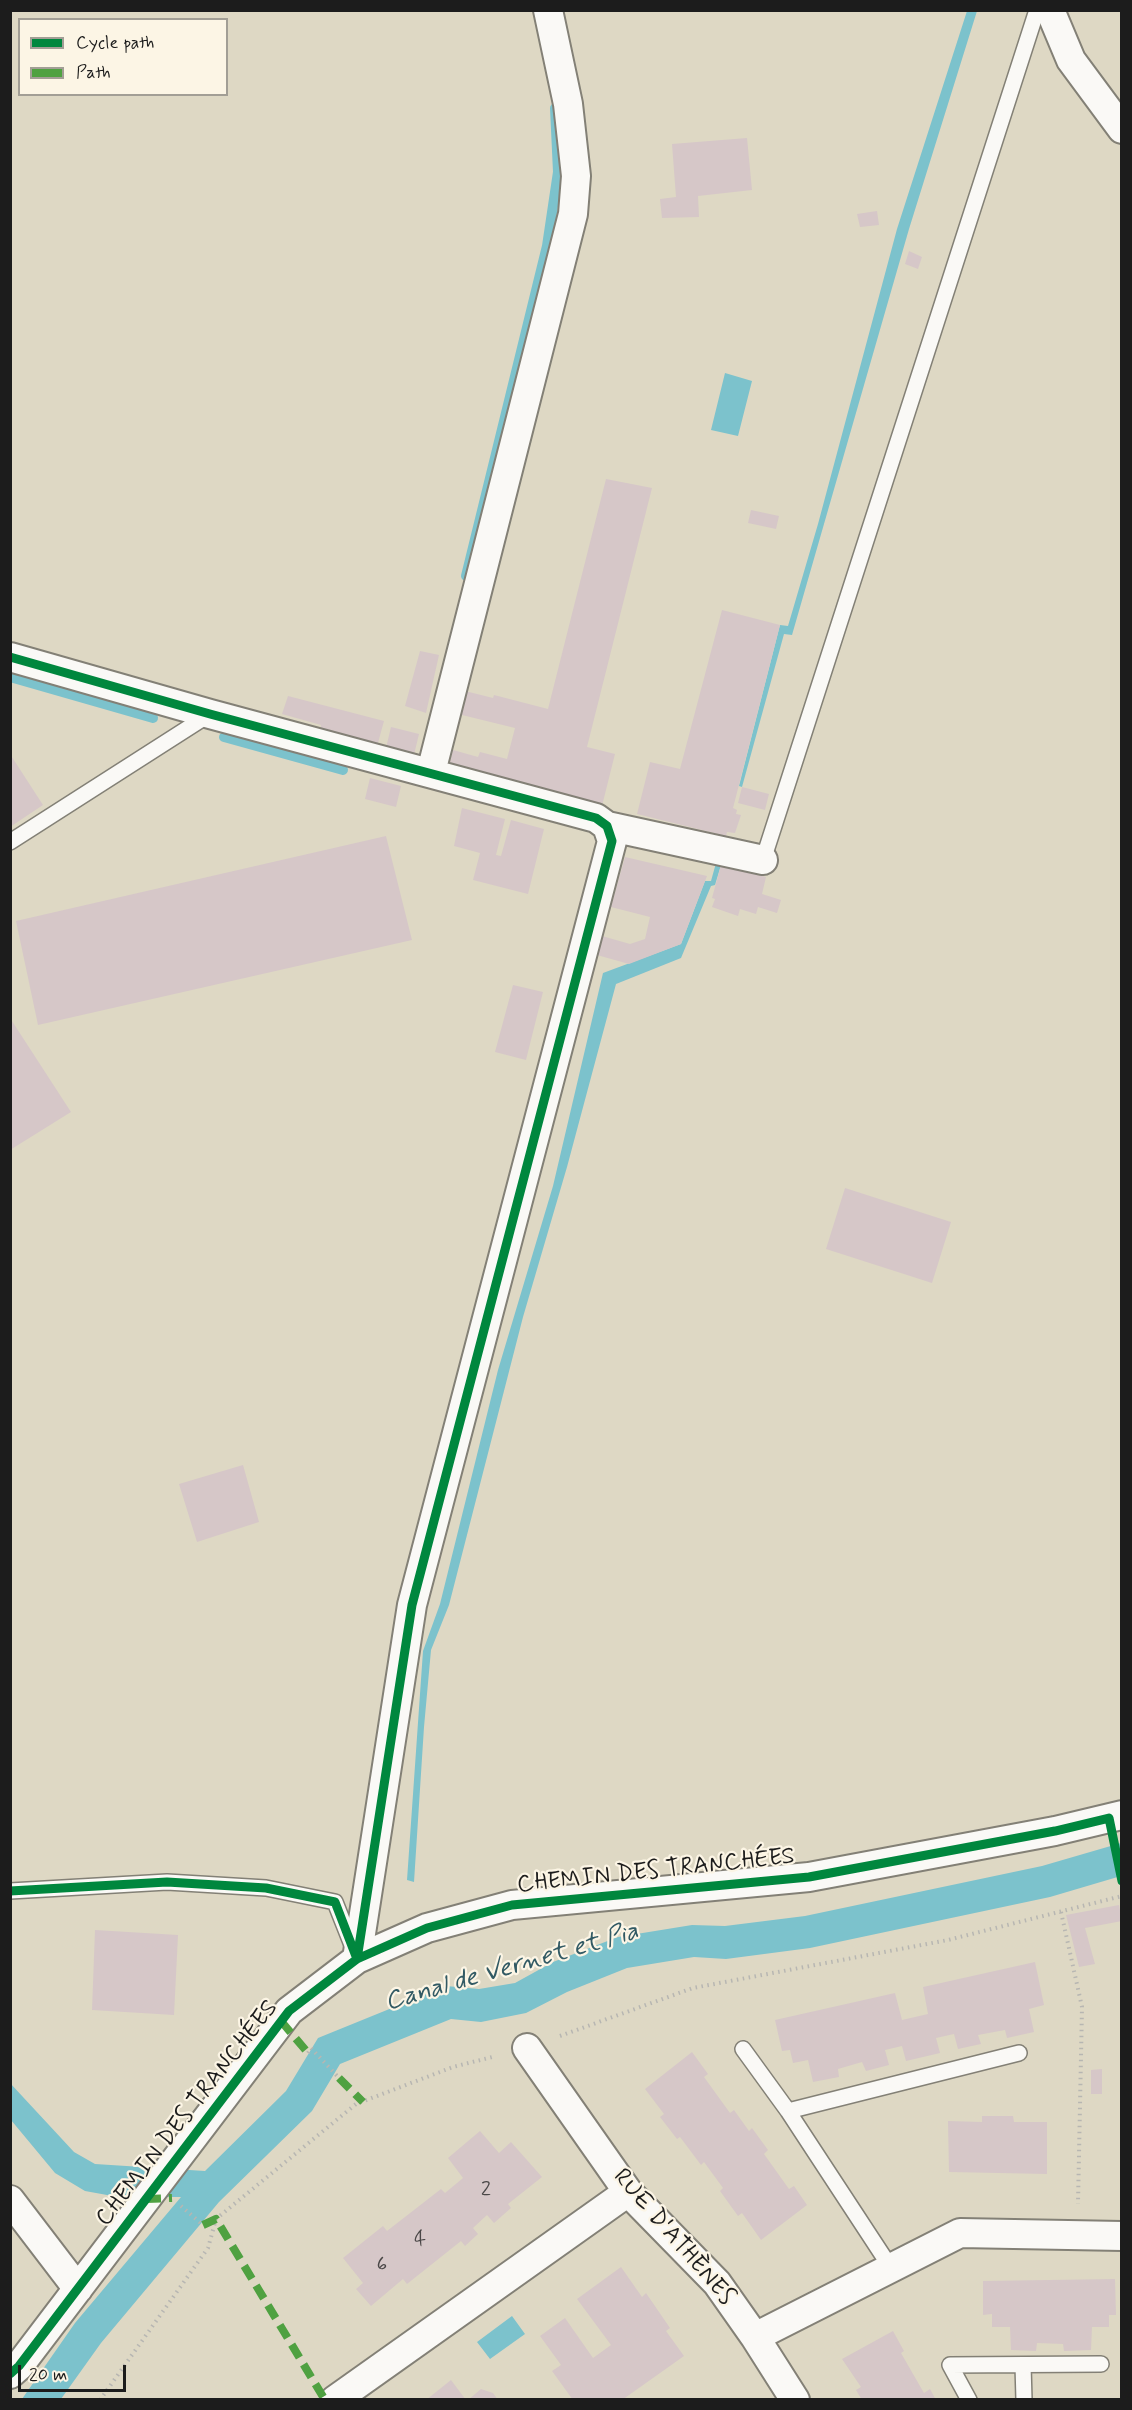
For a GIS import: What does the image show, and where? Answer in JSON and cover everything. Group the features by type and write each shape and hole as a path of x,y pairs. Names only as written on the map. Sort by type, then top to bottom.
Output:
{"street":[{"path":"431,772 573,214 576,176 568,104 548,10"},
{"path":"1050,10 1071,60 1122,129"},
{"path":"10,657 210,714 596,818 607,826 763,860"},
{"path":"357,1959 412,1605 612,840 607,826"},
{"name":"CHEMIN DES TRANCHÉES","path":"10,2374 19,2366 289,2011 357,1959 427,1928 512,1905 809,1877 1055,1831 1117,1826"},
{"name":"RUE D'ATHÈNES","path":"527,2048 628,2192 717,2283 795,2400"},
{"path":"335,2400 628,2192"},
{"path":"10,2200 78,2289"},
{"path":"755,2337 960,2233 1122,2236"}],"lane":[{"path":"763,860 1037,10"},
{"path":"10,842 210,714"},
{"path":"10,1891 167,1882 266,1888 335,1902 357,1959"},
{"path":"743,2049 788,2111 891,2268"},
{"path":"788,2111 1019,2053"},
{"path":"969,2400 950,2365 1101,2364"},
{"path":"1023,2365 1024,2400"}],"path":[{"path":"1117,1826 1122,1881"},
{"path":"100,2400 208,2248 216,2219 356,2104 453,2067 527,2048 693,1988 948,1940 1122,1896"},
{"path":"1060,1912 1082,2007 1077,2234"},
{"path":"309,2050 339,2078"},
{"path":"180,2205 203,2225"}],"water":[{"path":"967,11 977,11 909,229 792,635 784,634 742,787 739,786 780,625 788,626 818,524 897,229"},
{"path":"725,373 752,381 738,436 711,430"},
{"path":"716,863 721,865 715,885 711,886 681,958 616,984 567,1167 523,1317 449,1605 431,1650 414,1882 407,1880 423,1651 440,1604 498,1370 553,1186 603,973 681,944 705,881 711,881"},
{"name":"Canal de Vernet et Pia","path":"1121,1843 1121,1876 1050,1897 810,1948 726,1959 694,1957 627,1968 567,1992 526,2013 481,2022 451,2019 340,2064 312,2111 219,2202 101,2343 61,2399 22,2399 75,2323 181,2197 118,2197 85,2191 55,2173 11,2120 10,2083 74,2152 95,2164 205,2171 286,2091 318,2038 446,1986 479,1989 515,1983 553,1962 618,1937 692,1925 725,1926 805,1916 1042,1866"},
{"path":"512,2316 525,2334 490,2359 477,2342"}],"building":[{"path":"747,138 752,190 698,196 699,217 662,218 660,199 676,197 672,144"},
{"path":"877,211 879,225 860,227 857,214"},
{"path":"909,251 922,257 918,269 905,264"},
{"path":"606,479 652,488 587,747 615,754 602,806 449,766 453,750 478,757 480,752 507,759 515,728 458,714 465,691 493,698 494,695 548,709"},
{"path":"751,510 779,516 776,529 748,523"},
{"path":"722,610 780,625 733,808 737,810 736,814 741,815 735,833 727,832 726,836 637,814 650,762 680,769"},
{"path":"420,651 439,655 426,713 405,706"},
{"path":"288,696 384,721 376,750 319,735 321,725 282,714"},
{"path":"391,727 419,734 413,759 385,752"},
{"path":"10,754 43,805 10,827"},
{"path":"370,778 401,786 396,807 365,799"},
{"path":"742,787 769,794 765,810 738,803"},
{"path":"462,808 505,819 496,855 501,856 511,820 544,829 528,894 473,880 480,853 454,846"},
{"path":"386,836 412,940 38,1025 16,921"},
{"path":"625,857 707,876 681,944 629,964 597,955 602,936 630,944 645,939 650,917 611,907"},
{"path":"721,865 766,877 762,894 781,900 777,913 758,907 756,914 740,909 738,916 712,907 715,899 712,898"},
{"path":"513,985 543,992 526,1060 495,1052"},
{"path":"10,1018 71,1112 10,1150"},
{"path":"845,1188 951,1222 932,1283 826,1249"},
{"path":"243,1465 259,1522 197,1542 179,1484"},
{"path":"1119,1905 1122,1921 1085,1928 1095,1964 1079,1967 1066,1915"},
{"path":"95,1930 178,1935 174,2015 92,2010"},
{"path":"1035,1962 1044,2005 1029,2009 1034,2032 1007,2038 1005,2030 978,2035 981,2044 958,2049 954,2034 936,2038 940,2053 906,2061 902,2046 885,2050 889,2065 866,2071 862,2062 838,2069 839,2077 813,2082 808,2060 793,2063 790,2050 782,2051 775,2020 895,1993 902,2020 928,2014 923,1987"},
{"path":"692,2052 708,2074 704,2077 730,2113 734,2110 749,2131 752,2128 768,2150 764,2154 789,2189 794,2186 807,2205 761,2240 742,2213 738,2216 720,2191 723,2188 704,2162 701,2165 680,2137 677,2139 660,2117 664,2114 645,2089"},
{"path":"1102,2069 1102,2094 1091,2094 1091,2070"},
{"path":"982,2116 1013,2116 1014,2122 1047,2122 1047,2174 949,2172 948,2121 982,2122"},
{"path":"480,2131 499,2153 511,2142 542,2177 508,2204 511,2208 494,2223 487,2215 473,2228 478,2234 465,2246 461,2241 407,2284 403,2279 371,2306 356,2289 363,2283 343,2258 383,2226 387,2231 441,2189 445,2193 463,2178 448,2158"},
{"path":"621,2267 642,2297 646,2293 670,2328 666,2331 684,2356 622,2400 573,2400 552,2371 561,2365 540,2336 565,2318 593,2358 611,2345 577,2299"},
{"path":"1115,2279 1116,2315 1109,2315 1109,2327 1092,2327 1091,2350 1064,2351 1063,2344 1037,2343 1036,2351 1011,2350 1010,2327 992,2327 992,2314 983,2315 983,2281"},
{"path":"893,2331 904,2351 901,2353 924,2393 930,2389 936,2400 862,2400 856,2390 861,2387 842,2359"},
{"path":"451,2380 466,2400 426,2400"},
{"path":"481,2389 493,2393 498,2400 468,2400"}],"waterway":[{"path":"466,576 547,246 558,172 555,108"},
{"path":"10,677 153,718"},
{"path":"224,737 343,770"}],"marked path":[{"path":"281,2021 308,2053"},
{"path":"339,2078 363,2102"},
{"path":"146,2199 172,2198"},
{"path":"203,2225 216,2219 325,2400"}],"cycle path":[{"path":"10,657 210,714 596,818 607,826 612,841 412,1605 357,1959"},
{"path":"10,2374 19,2366 289,2011 357,1959 427,1928 512,1905 809,1877 1055,1831 1109,1818 1122,1881"},
{"path":"10,1891 167,1882 266,1888 335,1902 357,1959"}]}
